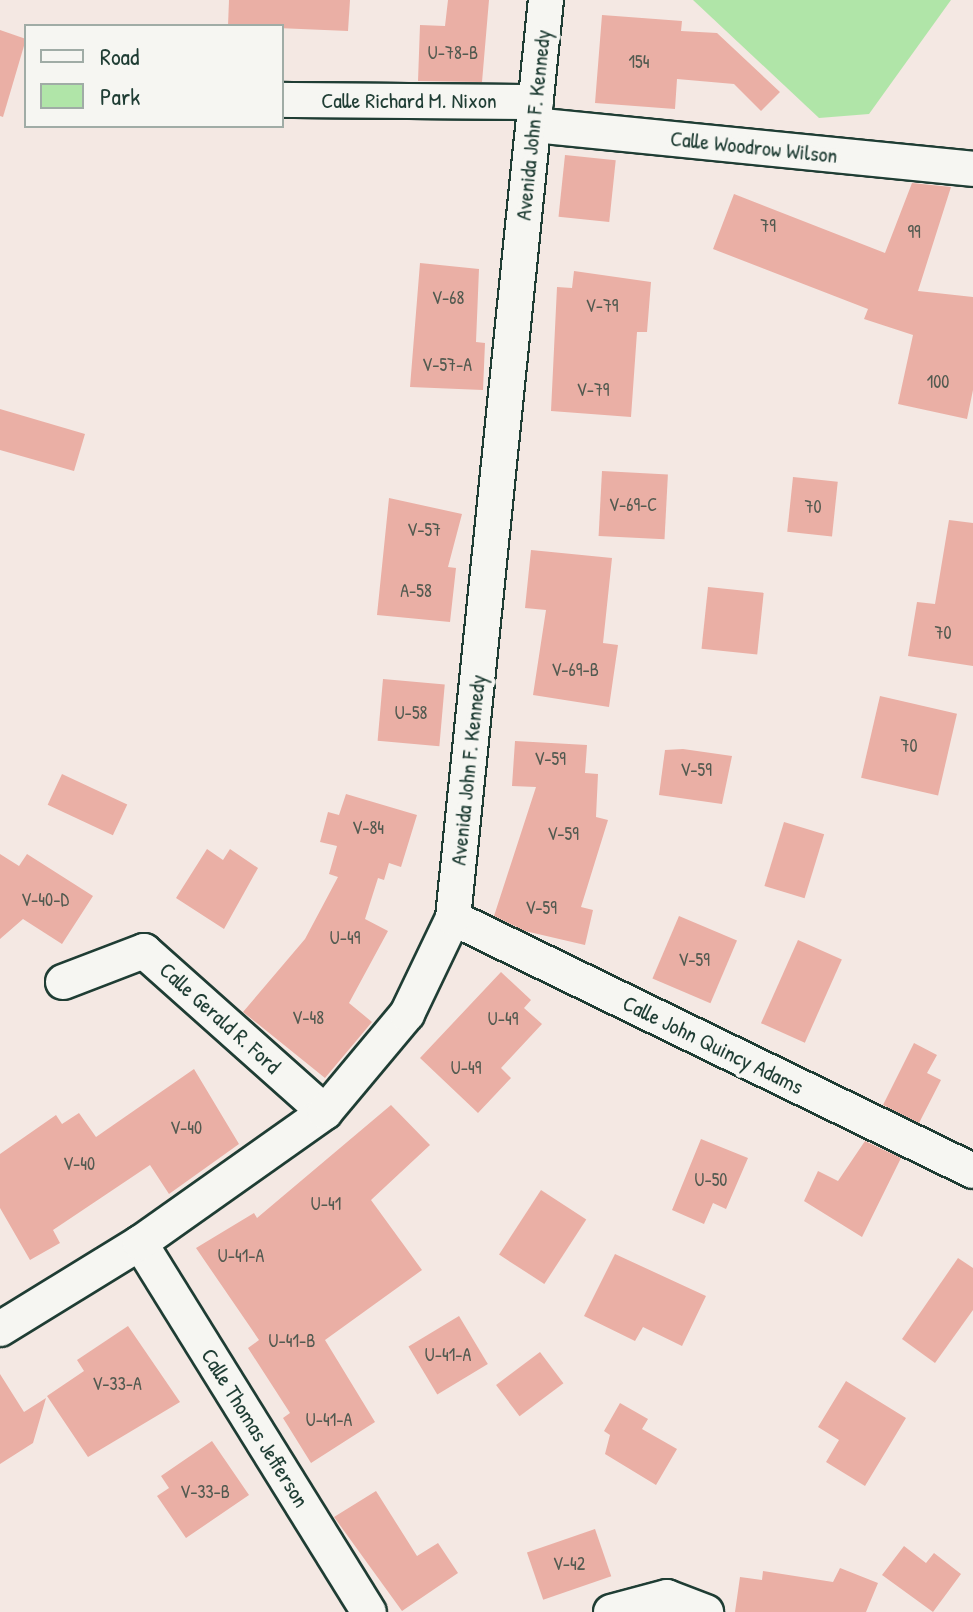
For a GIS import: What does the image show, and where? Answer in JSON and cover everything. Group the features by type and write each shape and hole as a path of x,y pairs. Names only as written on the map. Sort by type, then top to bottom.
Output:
{"street":[{"name":"Avenida John F. Kennedy","path":"0,1329 140,1243 325,1112 407,1014 453,918 546,0"},
{"name":"Calle Richard M. Nixon","path":"284,100 535,113"},
{"name":"Calle Woodrow Wilson","path":"535,113 973,169"},
{"name":"Calle John Quincy Adams","path":"453,918 973,1171"},
{"name":"Calle Gerald R. Ford","path":"63,982 144,951 325,1112"},
{"name":"Calle Thomas Jefferson","path":"140,1243 369,1612"},
{"path":"611,1612 667,1597 706,1612"}],"green space":[{"path":"693,0 951,0 869,114 819,118"}],"building":[{"path":"229,0 350,0 348,31 284,28 284,24 228,24"},
{"path":"448,0 489,0 482,82 418,81 420,25 445,26"},
{"path":"602,15 682,21 681,31 717,33 780,92 761,111 734,84 677,79 675,109 595,103"},
{"path":"0,30 24,38 24,46 3,117 0,116"},
{"path":"565,155 616,160 609,222 559,217"},
{"path":"912,183 951,187 918,291 973,297 973,390 967,419 898,404 913,335 864,319 868,309 713,249 734,194 885,253"},
{"path":"420,263 479,269 476,342 485,343 483,390 410,387"},
{"path":"574,271 651,282 647,332 637,332 631,417 551,411 557,287 572,288"},
{"path":"0,409 85,434 74,471 0,450"},
{"path":"602,471 668,474 665,539 599,536"},
{"path":"793,477 838,482 832,536 787,532"},
{"path":"389,498 462,514 448,567 456,568 450,622 377,615"},
{"path":"949,520 973,523 973,666 908,656 917,602 935,604"},
{"path":"531,550 612,558 603,643 618,645 609,707 533,695 546,610 525,608"},
{"path":"708,587 764,593 757,655 702,649"},
{"path":"383,679 445,684 439,746 378,741"},
{"path":"880,696 957,714 938,796 861,778"},
{"path":"515,741 587,745 585,773 598,774 596,817 608,820 581,907 593,910 585,945 525,931 494,916 536,787 512,786"},
{"path":"683,749 732,756 722,804 659,795 665,750"},
{"path":"62,774 127,804 113,835 48,805"},
{"path":"346,794 417,815 401,867 389,863 384,880 378,878 365,919 388,931 349,1003 372,1022 325,1078 243,1012 305,939 338,877 329,874 337,846 320,842 328,812 339,815"},
{"path":"784,822 824,834 805,898 764,886"},
{"path":"207,849 223,860 230,849 258,868 224,929 176,898"},
{"path":"0,854 19,866 27,854 93,896 62,944 23,919 0,939"},
{"path":"679,916 737,941 710,1003 652,979"},
{"path":"798,940 842,960 805,1043 761,1023"},
{"path":"501,972 531,1000 524,1008 542,1024 501,1068 511,1078 478,1113 420,1058"},
{"path":"914,1043 937,1055 927,1073 941,1080 919,1123 883,1105"},
{"path":"194,1069 239,1144 169,1194 150,1165 53,1230 60,1243 30,1260 0,1208 0,1154 56,1115 62,1124 79,1113 96,1137"},
{"path":"391,1105 430,1145 371,1200 422,1270 325,1340 375,1422 311,1463 283,1418 290,1413 248,1348 259,1340 196,1248 254,1213 257,1218"},
{"path":"701,1139 748,1158 726,1209 713,1203 704,1224 672,1210"},
{"path":"865,1141 901,1158 862,1237 804,1201 818,1171 838,1181"},
{"path":"541,1190 586,1219 544,1284 499,1255"},
{"path":"615,1254 706,1296 682,1346 643,1327 635,1341 584,1316"},
{"path":"958,1258 973,1268 973,1310 935,1363 902,1339"},
{"path":"459,1316 488,1364 437,1394 408,1346"},
{"path":"128,1326 180,1402 88,1457 47,1396 84,1371 77,1360"},
{"path":"540,1352 563,1383 520,1416 496,1385"},
{"path":"0,1374 24,1412 46,1398 33,1443 0,1464"},
{"path":"846,1381 906,1418 865,1486 826,1462 839,1440 818,1427"},
{"path":"620,1403 648,1419 642,1429 677,1449 656,1485 605,1454 610,1435 604,1431"},
{"path":"212,1441 249,1495 186,1538 157,1496 169,1488 161,1476"},
{"path":"376,1491 417,1556 438,1543 458,1573 402,1611 334,1517"},
{"path":"595,1529 611,1576 543,1600 527,1552"},
{"path":"904,1546 926,1563 934,1553 961,1574 933,1612 882,1575"},
{"path":"840,1568 878,1583 866,1612 735,1612 740,1577 762,1580 763,1571 833,1582"}]}
